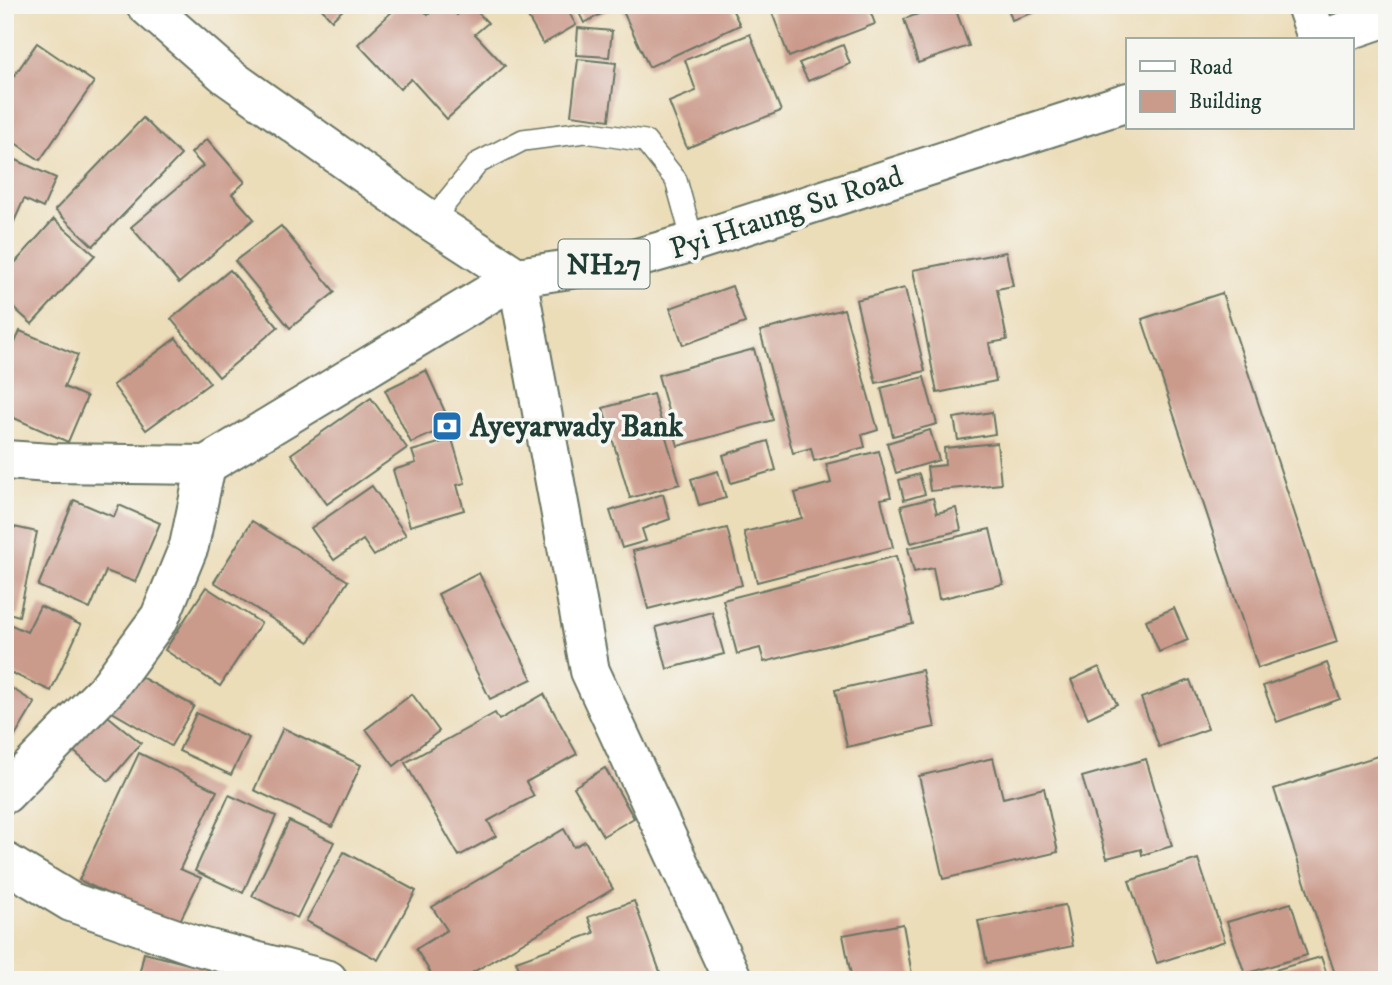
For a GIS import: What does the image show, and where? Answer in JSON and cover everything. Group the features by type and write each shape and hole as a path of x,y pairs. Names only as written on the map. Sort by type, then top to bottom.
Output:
{"main road":[{"name":"NH27","path":"146,5 227,76 431,221 517,276"},
{"path":"1306,5 1318,38"},
{"path":"1325,38 1387,17"},
{"name":"Pyi Htaung Su Road","path":"517,276 630,260 1126,103"},
{"path":"5,460 206,465 517,276 590,671 733,980"},
{"path":"5,794 108,688 160,617 189,546 206,465"},
{"path":"5,862 71,902 194,945 328,980"}],"lane":[{"path":"431,221 478,163 523,140 585,132 646,142 676,180 693,242"}],"building":[{"path":"318,5 348,5 332,20"},
{"path":"399,5 419,5 428,15 438,5 449,5 457,15 471,5 488,23 475,34 505,66 447,119 411,79 400,89 358,44"},
{"path":"521,5 565,5 576,25 543,44"},
{"path":"575,5 609,5 611,9 584,23"},
{"path":"620,5 730,5 740,25 649,67"},
{"path":"769,5 868,5 875,24 789,57"},
{"path":"943,5 954,5 969,46 918,63 904,19"},
{"path":"1007,5 1051,5 1052,6 1012,20"},
{"path":"578,28 612,31 609,57 576,55"},
{"path":"750,34 781,111 687,148 669,102 696,91 685,60"},
{"path":"37,43 94,82 40,160 5,136 5,89"},
{"path":"843,45 850,64 808,81 799,63"},
{"path":"578,59 616,63 609,120 571,115"},
{"path":"143,118 181,155 93,246 55,210"},
{"path":"207,139 245,182 232,194 254,219 179,283 131,227 203,166 191,153"},
{"path":"5,155 56,178 43,208 24,199 5,242"},
{"path":"54,219 95,255 32,324 5,300 5,274"},
{"path":"281,226 335,292 290,328 235,261"},
{"path":"1006,252 1013,286 997,289 1007,340 989,343 996,381 937,393 913,270"},
{"path":"230,270 278,327 219,377 171,319"},
{"path":"732,286 745,323 683,345 670,308"},
{"path":"905,288 925,371 876,383 856,300"},
{"path":"1222,293 1337,642 1258,668 1142,319"},
{"path":"844,309 878,430 862,435 865,447 814,461 811,448 793,453 760,331"},
{"path":"20,331 78,355 64,387 87,397 68,442 5,414 5,365"},
{"path":"176,338 210,383 146,430 113,385"},
{"path":"754,349 773,420 678,446 658,375"},
{"path":"426,370 451,425 411,443 385,390"},
{"path":"924,377 937,424 893,436 881,388"},
{"path":"653,394 680,484 630,498 603,408"},
{"path":"371,398 407,448 327,504 291,454"},
{"path":"992,412 995,434 958,440 954,418"},
{"path":"930,430 939,460 896,473 887,443"},
{"path":"452,439 465,483 457,485 464,510 410,526 393,470 416,463 412,451"},
{"path":"768,441 776,470 731,483 723,455"},
{"path":"997,443 1001,484 930,491 927,467 945,465 944,448"},
{"path":"879,451 891,497 881,499 893,547 757,582 744,532 802,518 795,493 831,483 826,464"},
{"path":"718,471 726,498 699,505 691,479"},
{"path":"919,474 925,494 904,500 899,480"},
{"path":"372,486 406,535 374,556 363,540 334,560 311,528"},
{"path":"663,494 670,519 642,529 646,541 622,548 610,511"},
{"path":"933,498 937,513 956,508 961,530 911,543 901,506"},
{"path":"74,500 114,517 119,505 160,523 135,582 106,571 90,609 38,586"},
{"path":"252,521 348,581 309,642 214,582"},
{"path":"5,525 37,532 19,616 5,612"},
{"path":"727,528 742,585 648,609 633,551"},
{"path":"990,529 1003,584 939,599 933,568 914,572 908,548"},
{"path":"896,556 913,624 764,662 760,648 737,654 723,600"},
{"path":"479,573 532,679 490,699 438,594"},
{"path":"206,587 261,623 220,686 165,650"},
{"path":"40,606 81,625 51,691 5,670 5,622 27,632"},
{"path":"1174,608 1188,640 1159,652 1146,620"},
{"path":"712,612 724,654 667,669 656,627"},
{"path":"1327,663 1340,699 1277,722 1263,686"},
{"path":"1099,667 1117,704 1088,718 1071,680"},
{"path":"128,670 194,706 171,746 107,709"},
{"path":"922,670 935,727 847,747 835,690"},
{"path":"1190,680 1208,729 1159,747 1141,698"},
{"path":"5,684 35,703 14,738 5,733"},
{"path":"412,694 439,731 394,766 366,729"},
{"path":"544,694 577,754 526,782 534,796 488,821 496,836 459,856 405,763 495,713 499,720"},
{"path":"98,708 141,743 109,781 66,745"},
{"path":"196,713 249,738 231,775 179,751"},
{"path":"283,728 361,765 332,827 254,790"},
{"path":"139,753 217,791 180,869 201,878 177,927 79,880"},
{"path":"1387,753 1387,792 1381,794 1387,811 1387,980 1337,980 1274,789"},
{"path":"993,758 1003,798 1044,788 1058,852 943,879 919,776"},
{"path":"1146,759 1172,846 1142,855 1141,849 1107,858 1082,777"},
{"path":"605,768 634,818 603,836 574,787"},
{"path":"229,795 276,816 243,893 195,871"},
{"path":"289,821 334,842 297,918 252,896"},
{"path":"564,829 574,847 585,841 613,889 460,980 435,980 416,949 447,930 432,907"},
{"path":"344,852 416,891 378,960 306,921"},
{"path":"1198,859 1225,941 1157,963 1129,881"},
{"path":"634,901 663,980 523,980 516,961 594,933 588,917"},
{"path":"1291,903 1307,955 1245,974 1227,922"},
{"path":"1065,905 1073,946 987,963 978,921"},
{"path":"903,924 913,980 852,980 843,935"},
{"path":"144,953 209,969 206,980 138,980"},
{"path":"1321,957 1329,980 1243,979"}],"place":[{"name":"Ayeyarwady Bank","path":"447,426"}]}
